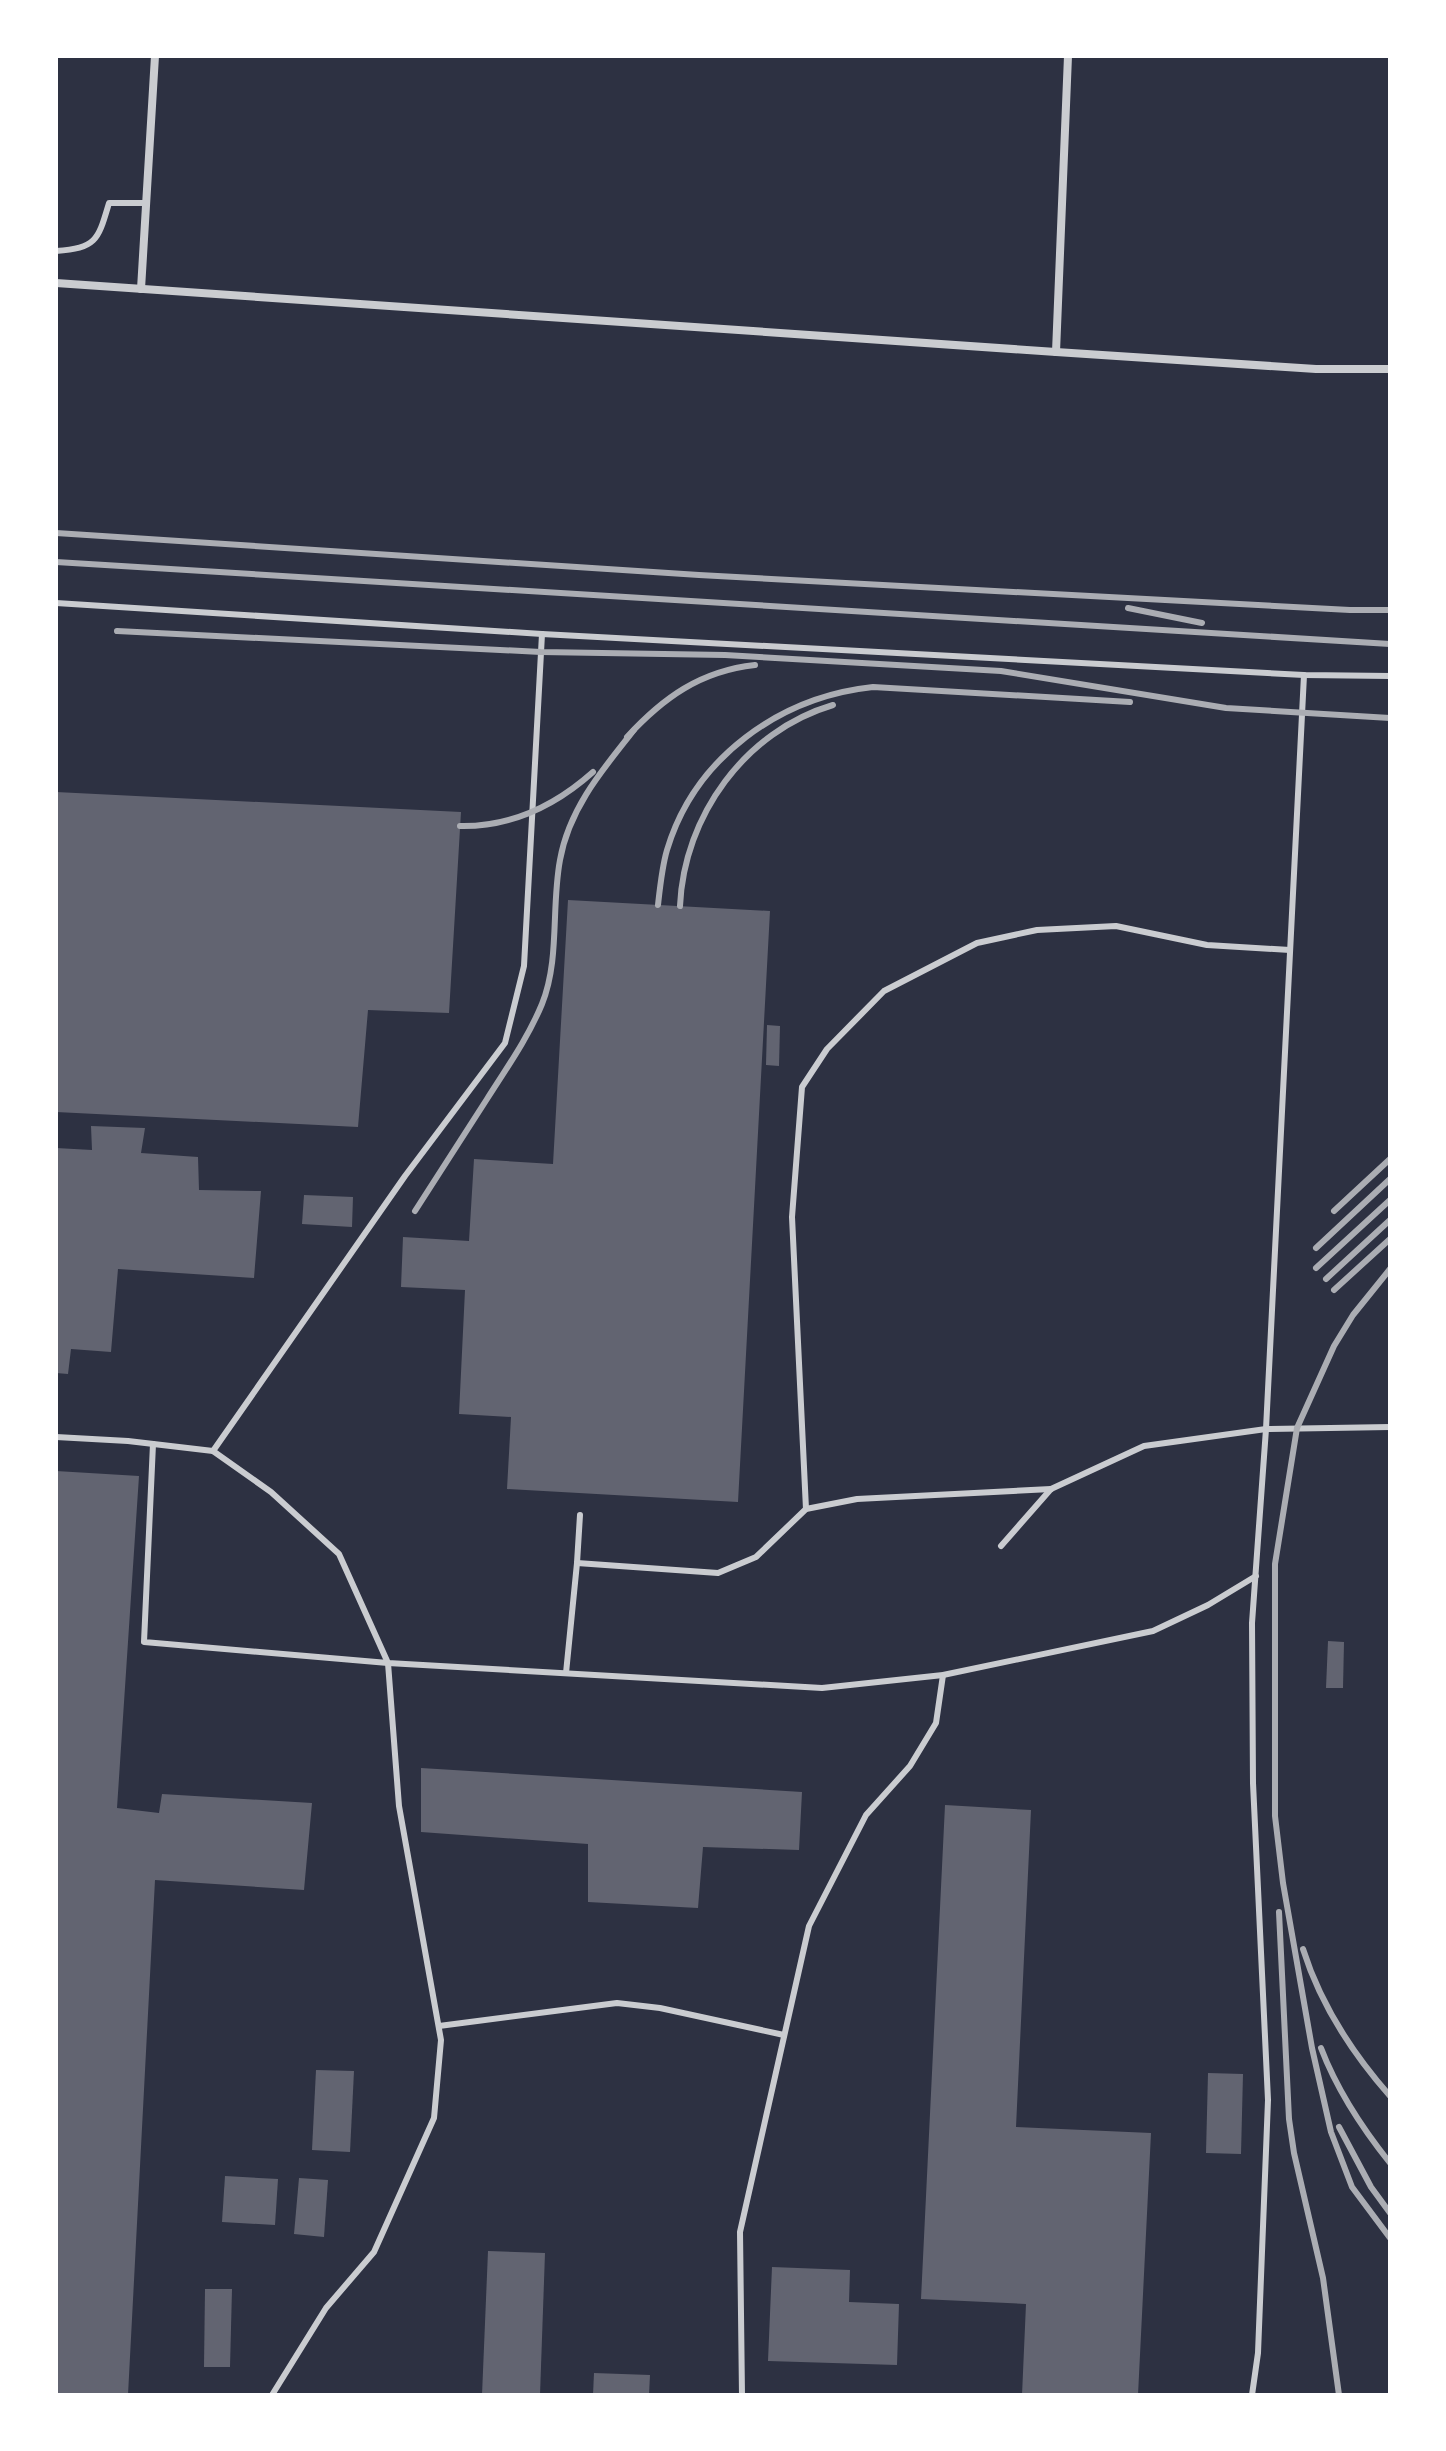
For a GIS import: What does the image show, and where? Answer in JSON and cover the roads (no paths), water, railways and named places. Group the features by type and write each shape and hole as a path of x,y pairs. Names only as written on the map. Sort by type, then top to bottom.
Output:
{"street":[{"path":"141,289 155,56"},
{"path":"1056,352 1068,56"},
{"path":"56,283 1316,369 1390,369"}],"lane":[{"path":"56,251 82,249 100,234 109,203 146,203"},
{"path":"56,603 542,634 1304,675 1390,676"},
{"path":"213,1451 405,1176 505,1043 524,966 542,634"},
{"path":"1252,2395 1258,2353 1268,2100 1253,1783 1252,1623 1266,1429 1304,675"},
{"path":"806,1509 792,1217 802,1087 827,1049 884,991 977,943 1037,930 1116,926 1207,945 1290,950"},
{"path":"577,1563 718,1573 756,1557 806,1509 857,1499 1051,1489 1144,1446 1266,1429 1390,1427"},
{"path":"56,1437 213,1451 271,1492 339,1554 388,1663 399,1806 441,2040 434,2118 374,2252 326,2308 272,2395"},
{"path":"153,1444 144,1642 388,1663 822,1688 943,1675 1153,1631 1208,1605 1256,1576"},
{"path":"1001,1546 1051,1489"},
{"path":"566,1673 580,1515"},
{"path":"742,2395 740,2232 809,1926 866,1815 910,1766 936,1723 943,1675"},
{"path":"439,2026 617,2003 660,2008 784,2035"}],"railway":[{"path":"56,533 699,575 1390,610"},
{"path":"56,562 1390,644"},
{"path":"1128,608 1202,623"},
{"path":"117,631 541,652 725,655 1001,671 1226,708 1390,718"},
{"path":"627,737 654,710 684,689 717,673 755,665"},
{"path":"658,905 667,850 680,817 698,787 720,760 746,737 774,718 806,704 839,693 873,687 1130,702"},
{"path":"680,906 684,873 693,840 725,782 747,756 773,735 801,717 833,705"},
{"path":"415,1211 509,1065 542,1004 551,969 557,878 564,841 588,791 634,730"},
{"path":"460,826 497,823 532,812 564,794 593,772"},
{"path":"1334,1211 1390,1159"},
{"path":"1316,1248 1390,1179"},
{"path":"1316,1268 1390,1200"},
{"path":"1326,1279 1390,1220"},
{"path":"1334,1290 1390,1239"},
{"path":"1390,1269 1353,1315 1334,1346 1297,1428 1275,1564 1275,1816 1283,1883 1312,2048 1331,2132 1352,2187 1390,2238"},
{"path":"1279,1912 1289,2119 1323,2278 1339,2395"},
{"path":"1303,1949 1339,2027 1390,2096"},
{"path":"1321,2048 1351,2108 1390,2163"},
{"path":"1339,2127 1371,2187 1390,2213"}]}
